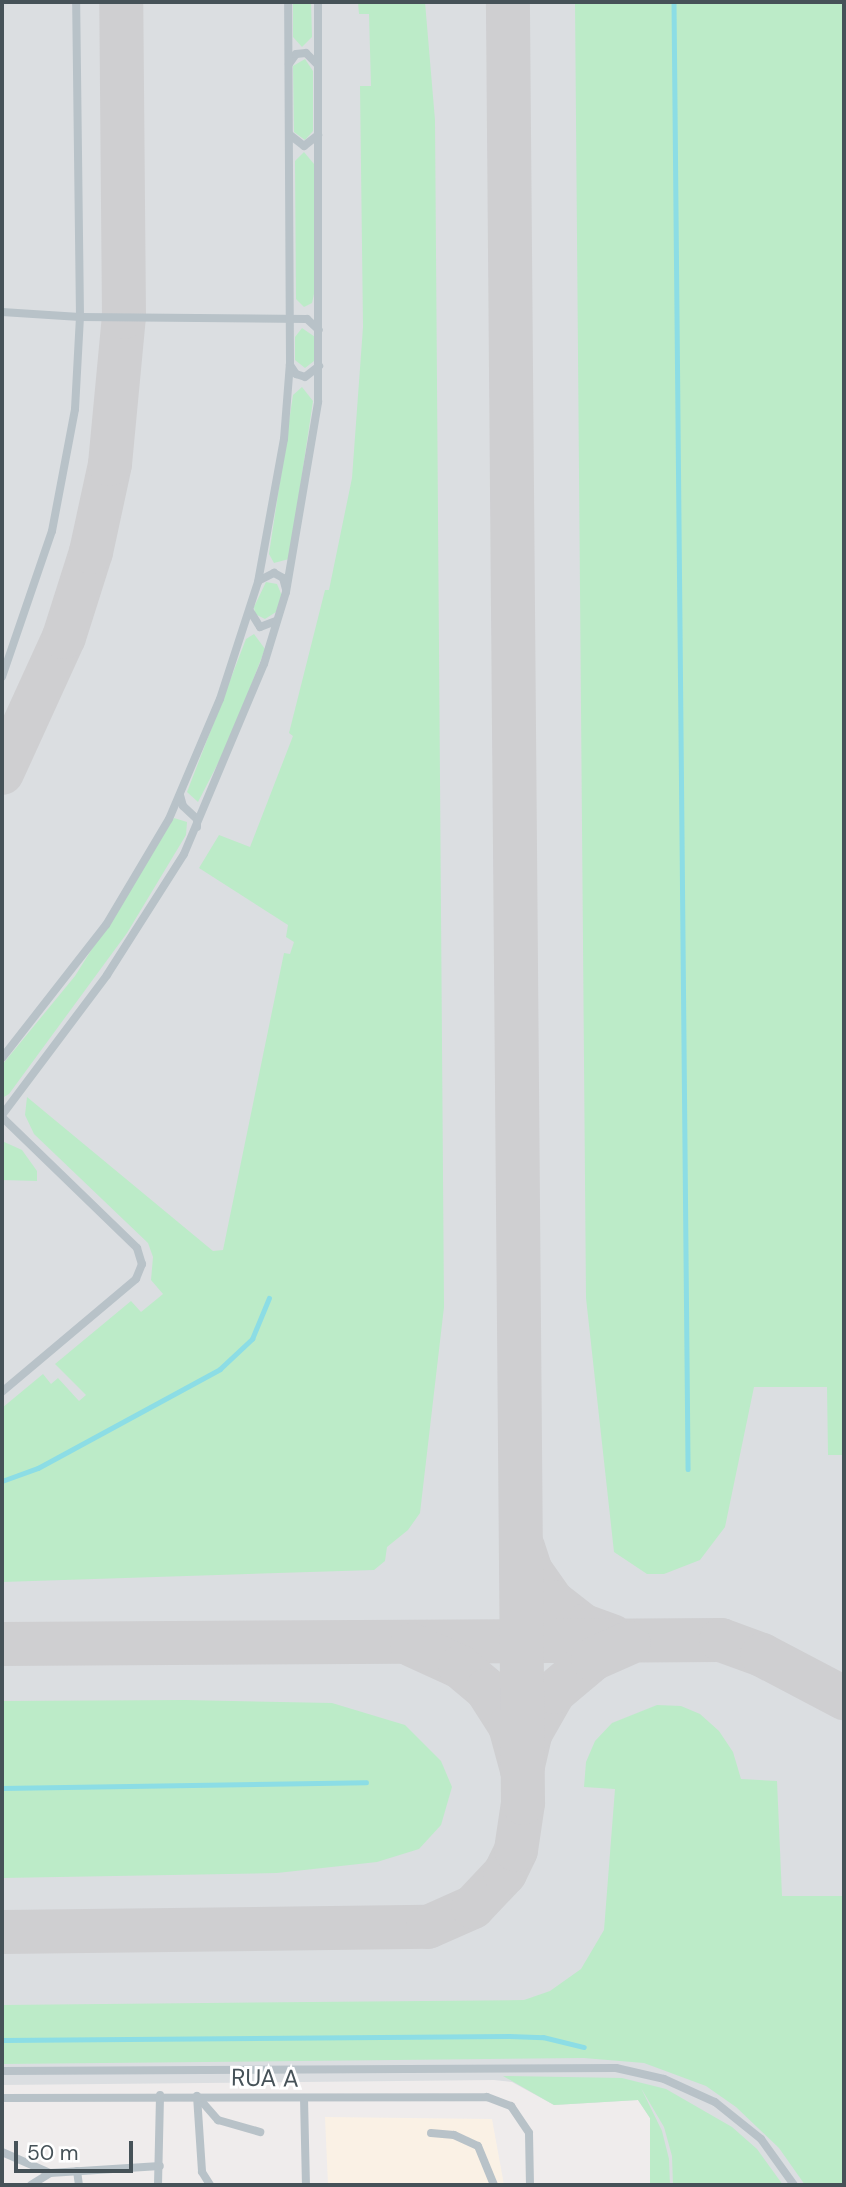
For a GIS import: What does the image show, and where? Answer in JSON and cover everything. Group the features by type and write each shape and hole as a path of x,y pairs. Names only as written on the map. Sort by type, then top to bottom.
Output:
{"lane":[{"path":"2,677 37,583 64,484 75,409 80,317 76,2"},
{"path":"2,1058 106,925 169,819 220,699 258,582 284,439 290,362 288,2"},
{"path":"2,1392 136,1279 142,1264 137,1248 2,1116 107,975 197,828 264,664 286,592 317,402 318,2"},
{"path":"288,67 296,54 306,53 318,67"},
{"path":"289,132 292,140 304,146 313,144 319,131"},
{"path":"2,312 80,317 290,318 312,320 319,333"},
{"path":"290,362 293,371 305,377 317,371 319,362"},
{"path":"258,582 274,573 286,582 286,592"},
{"path":"250,608 250,617 260,627 269,627 278,617"},
{"path":"180,792 197,828"},
{"path":"169,819 188,810 203,809 208,802"},
{"path":"2,2071 616,2068 664,2079 715,2102 761,2138 794,2185"},
{"path":"158,2185 160,2095"},
{"name":"RUA A","path":"2,2098 160,2095 304,2098 486,2097 500,2100 521,2116 529,2133 530,2185"},
{"path":"197,2096 218,2120 260,2133"},
{"path":"197,2096 202,2172 210,2185"},
{"path":"304,2098 306,2185"},
{"path":"431,2133 454,2135 478,2146 494,2185"},
{"path":"2,2152 50,2173 160,2166"},
{"path":"77,2171 79,2185"},
{"path":"31,2185 50,2173"}],"shaded area":[{"path":"2,2 844,2 844,2185 650,2185 650,2118 638,2100 554,2105 512,2082 494,2080 2,2085"},
{"path":"325,2117 492,2119 504,2185 328,2185"}],"green space":[{"path":"293,2 311,2 312,37 302,47 293,37"},
{"path":"358,2 425,2 435,120 444,1307 420,1513 408,1530 387,1547 385,1561 374,1570 2,1582 2,1408 43,1374 51,1384 58,1378 79,1401 86,1395 55,1364 131,1301 141,1312 163,1294 151,1280 153,1257 148,1243 34,1134 25,1115 27,1097 213,1251 223,1250 284,953 290,954 294,942 286,937 288,925 199,868 219,835 250,847 293,736 289,733 325,590 329,590 352,478 363,327 360,86 371,86 369,14 359,14"},
{"path":"575,2 844,2 844,1455 828,1455 827,1387 754,1387 725,1527 700,1560 664,1574 647,1574 614,1552 586,1298"},
{"path":"305,59 313,71 313,131 305,140 294,132 293,66"},
{"path":"304,152 314,164 314,294 312,303 304,307 296,299 295,161"},
{"path":"302,328 315,337 314,361 305,368 295,360 295,337"},
{"path":"302,387 313,401 289,559 274,563 269,554 293,395"},
{"path":"266,582 277,584 282,596 276,612 265,619 255,614 254,607"},
{"path":"254,634 265,649 230,740 198,802 187,792 246,639"},
{"path":"174,818 187,822 186,835 127,933 9,1094 2,1098 2,1065 75,976"},
{"path":"2,1141 22,1150 37,1171 37,1181 2,1180"},
{"path":"185,1700 332,1703 405,1725 441,1761 452,1787 441,1825 419,1849 377,1862 277,1873 2,1878 2,1701"},
{"path":"657,1705 681,1706 700,1714 719,1731 733,1752 741,1779 777,1781 782,1896 844,1896 844,2185 805,2185 779,2148 736,2107 706,2086 644,2063 584,2058 2,2064 2,2005 524,2000 550,1991 581,1969 604,1930 615,1789 584,1787 586,1762 595,1741 612,1723"},
{"path":"503,2076 622,2078 666,2089 732,2127 757,2149 783,2185 673,2185 672,2156 664,2127 641,2088 662,2131 669,2159 670,2185 650,2185 650,2118 638,2100 554,2105"}],"waterway":[{"path":"674,2 688,1469"},
{"path":"2,1481 38,1468 220,1369 252,1339 269,1298"},
{"path":"2,1788 366,1782"},
{"path":"2,2040 509,2036 543,2037 584,2047"}],"taxiway":[{"path":"2,773 64,637 91,552 110,464 124,317 121,2"},
{"path":"2,1932 428,1927 473,1907 505,1873 516,1850 523,1803 508,2"},
{"path":"523,1547 531,1571 553,1602 584,1626 612,1636"},
{"path":"2,1644 721,1640 762,1655 844,1698"},
{"path":"412,1645 460,1667 487,1690 510,1726 522,1770 530,1734 554,1692 593,1659 629,1643"}]}
